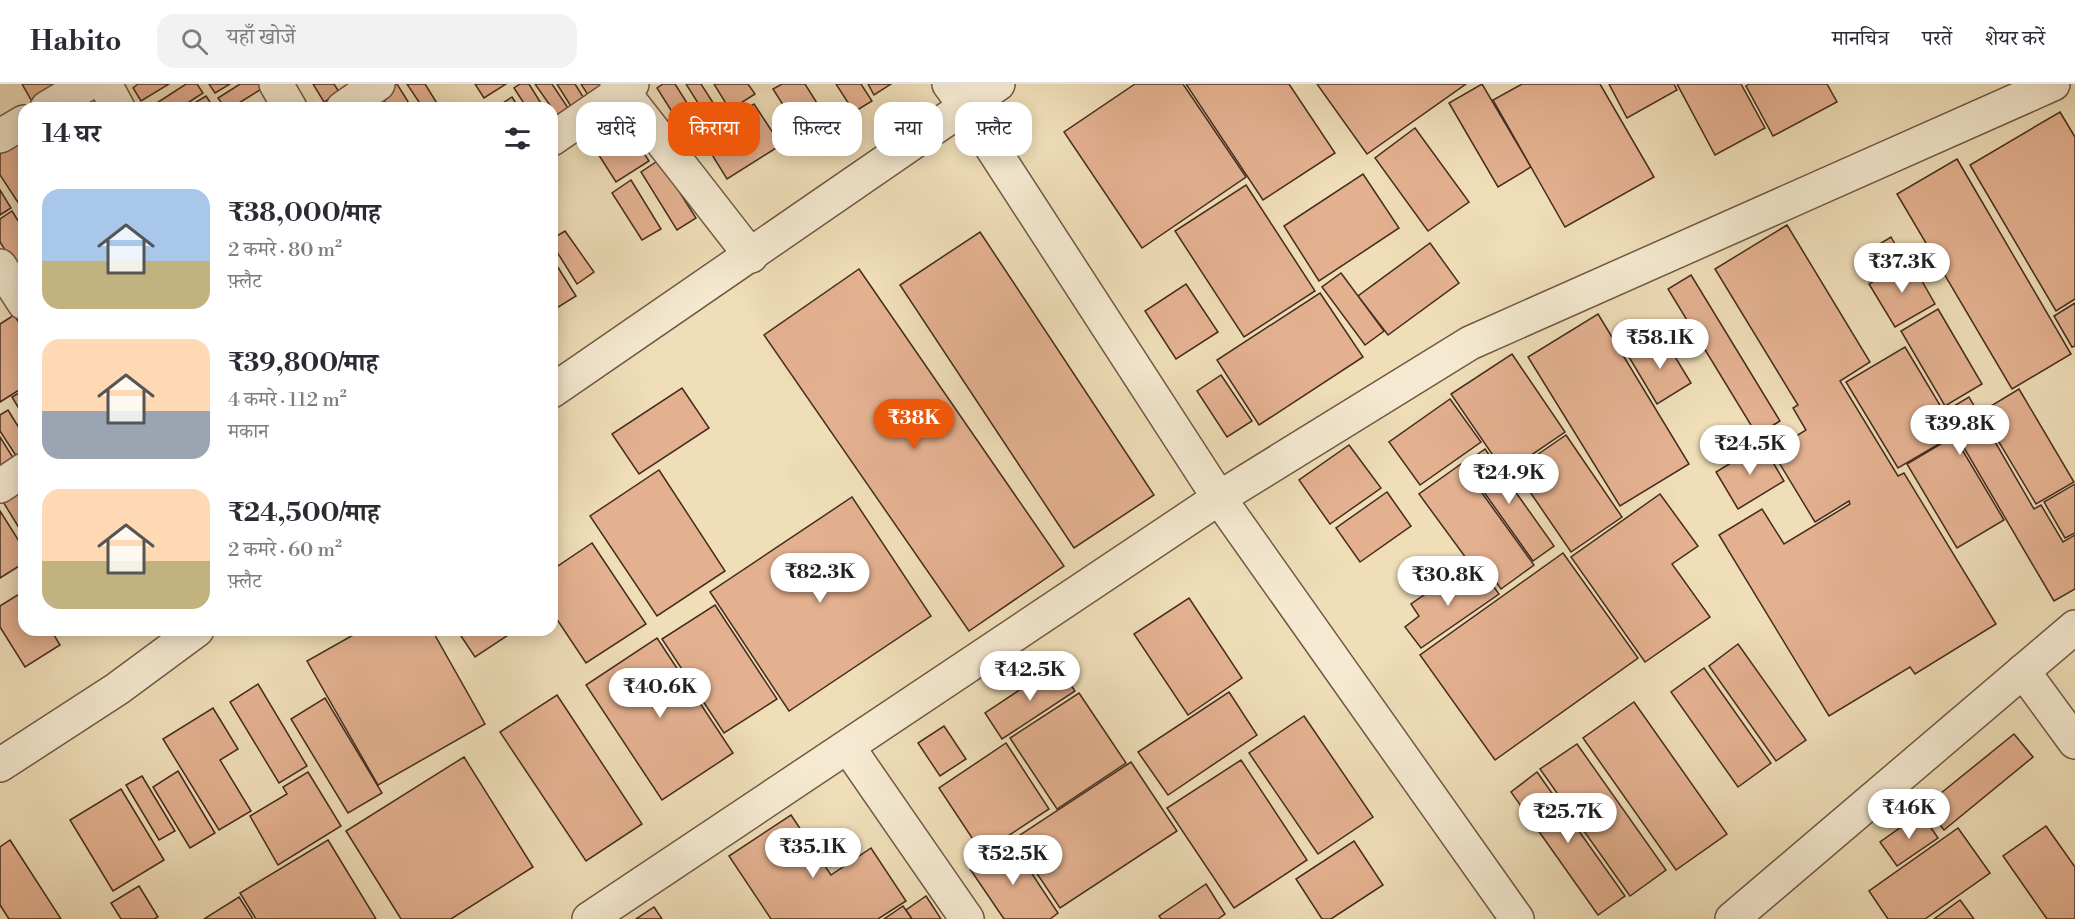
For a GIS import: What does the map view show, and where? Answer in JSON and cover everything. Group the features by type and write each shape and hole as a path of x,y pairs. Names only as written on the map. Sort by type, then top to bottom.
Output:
{"street":[{"path":"57,102 87,84"},
{"path":"105,84 115,102"},
{"path":"276,84 287,102"},
{"path":"352,102 378,84"},
{"path":"558,387 751,256 957,95 998,84"},
{"path":"589,919 1219,498 1470,343 2053,84"},
{"path":"558,135 624,86 751,256"},
{"path":"957,95 1219,498 1517,919"},
{"path":"0,136 18,126"},
{"path":"0,266 17,302"},
{"path":"0,486 18,474"},
{"path":"1732,919 2075,627"},
{"path":"0,765 117,689 189,636"},
{"path":"2023,671 2075,742"},
{"path":"848,747 967,919"}],"building":[{"path":"22,84 52,84 56,91 39,102 32,102"},
{"path":"138,84 169,84 141,101 133,88"},
{"path":"186,84 197,84 203,93 189,102 158,102"},
{"path":"209,84 230,84 215,93"},
{"path":"240,84 260,84 263,88 241,102 221,102 218,98"},
{"path":"313,84 334,84 339,92 324,102"},
{"path":"397,84 408,102 385,102 380,93"},
{"path":"407,84 425,84 436,102 419,102"},
{"path":"475,84 506,84 484,98"},
{"path":"520,84 529,84 540,102 523,102 514,88"},
{"path":"535,84 552,84 568,108 558,114 558,102 548,102"},
{"path":"557,84 575,84 585,100 576,102 576,106 572,108"},
{"path":"581,84 604,84 590,98"},
{"path":"663,84 675,84 686,102 668,102 668,105 657,88"},
{"path":"686,84 701,84 713,102 697,102"},
{"path":"714,84 748,84 755,94 742,102 725,102"},
{"path":"782,84 805,84 816,102 781,102 773,89"},
{"path":"836,84 861,84 872,101 862,107 862,102 848,102"},
{"path":"868,84 891,84 874,95"},
{"path":"1135,84 1183,84 1246,177 1142,248 1064,132"},
{"path":"1186,84 1289,84 1335,153 1263,200"},
{"path":"1317,84 1466,84 1367,154"},
{"path":"1482,84 1531,167 1498,187 1449,103"},
{"path":"1522,84 1600,84 1654,177 1565,227 1493,100"},
{"path":"1609,84 1674,84 1677,90 1627,118"},
{"path":"1677,84 1741,84 1765,128 1715,155"},
{"path":"1749,84 1827,84 1837,102 1773,136 1746,86"},
{"path":"100,89 108,102 79,102"},
{"path":"206,96 210,102 196,102"},
{"path":"512,97 515,102 504,102"},
{"path":"2060,112 2075,137 2075,299 2056,311 1970,165"},
{"path":"760,113 772,131 772,151 727,179 713,156 760,156"},
{"path":"1415,128 1469,202 1428,231 1375,158"},
{"path":"18,143 18,202 0,175 0,154"},
{"path":"599,156 646,156 649,161 616,182"},
{"path":"1957,159 2071,354 2012,389 1897,194"},
{"path":"659,160 696,218 677,230 641,172"},
{"path":"1363,174 1399,228 1319,281 1284,226"},
{"path":"631,180 661,229 642,240 612,193"},
{"path":"1246,185 1315,291 1244,337 1175,231"},
{"path":"0,190 11,208 0,215"},
{"path":"12,211 18,220 18,270 0,242 0,219"},
{"path":"1787,225 1870,362 1840,381 1898,476 1904,473 1996,624 1915,674 1910,667 1829,716 1719,535 1762,509 1784,544 1850,504 1849,501 1815,522 1772,451 1806,430 1793,408 1798,405 1715,269"},
{"path":"565,231 594,272 577,284 558,254 558,235"},
{"path":"980,232 1154,495 1074,548 900,285"},
{"path":"1891,237 1904,260 1869,281 1855,259"},
{"path":"1430,243 1459,283 1388,335 1358,296"},
{"path":"1910,260 1935,304 1895,327 1869,284"},
{"path":"558,268 576,296 558,307"},
{"path":"859,269 1064,566 969,631 764,335"},
{"path":"1341,273 1384,331 1365,345 1322,287"},
{"path":"1691,275 1780,421 1757,435 1668,289"},
{"path":"1186,284 1218,332 1176,359 1145,311"},
{"path":"1320,293 1363,357 1259,425 1217,360"},
{"path":"2075,303 2075,346 2072,347 2054,316"},
{"path":"1938,309 1982,384 1945,406 1901,331"},
{"path":"1598,314 1689,464 1620,506 1528,357"},
{"path":"14,315 18,321 18,391 0,402 0,324"},
{"path":"1663,337 1691,383 1657,404 1629,357"},
{"path":"1905,347 1944,412 1969,397 2034,509 2041,505 2063,542 2075,535 2075,589 2054,601 1956,434 1898,468 1846,382"},
{"path":"1512,354 1565,432 1505,473 1451,394"},
{"path":"1221,375 1252,421 1227,437 1197,391"},
{"path":"682,388 709,428 639,474 612,434"},
{"path":"2019,389 2074,482 2036,504 1981,412"},
{"path":"18,394 18,407 12,397"},
{"path":"1450,399 1481,442 1420,485 1389,442"},
{"path":"8,410 18,426 18,459 0,431 0,415"},
{"path":"1566,435 1622,517 1571,552 1515,470"},
{"path":"1954,436 2004,520 1957,548 1907,464"},
{"path":"0,437 17,464 0,475"},
{"path":"1762,444 1784,481 1738,509 1716,472"},
{"path":"1349,445 1381,488 1330,524 1299,480"},
{"path":"1485,449 1554,546 1533,561 1464,464"},
{"path":"1461,464 1534,565 1501,589 1486,567 1477,573 1419,494"},
{"path":"659,470 725,571 657,616 590,516"},
{"path":"2075,484 2075,533 2065,538 2044,502"},
{"path":"18,491 18,526 2,500"},
{"path":"1387,492 1411,526 1360,562 1336,528"},
{"path":"1660,494 1698,546 1672,564 1710,617 1645,662 1571,557"},
{"path":"852,497 931,616 789,711 710,592"},
{"path":"0,511 18,540 18,567 0,578"},
{"path":"592,543 646,624 586,663 558,621 558,566"},
{"path":"1563,553 1638,658 1495,760 1420,655"},
{"path":"1484,573 1499,594 1421,648 1405,627 1419,616 1411,604 1450,577 1458,590"},
{"path":"18,595 18,636 55,636 60,645 25,667 0,627 0,606"},
{"path":"1189,598 1242,678 1188,715 1134,634"},
{"path":"715,605 777,699 724,733 662,639"},
{"path":"351,636 435,636 485,724 378,785 307,661"},
{"path":"461,636 507,636 475,657"},
{"path":"657,638 733,753 662,800 586,685"},
{"path":"1738,644 1806,740 1776,761 1709,666"},
{"path":"1057,665 1075,691 1002,739 985,713"},
{"path":"1704,668 1771,763 1738,787 1671,692"},
{"path":"258,684 307,766 279,783 230,702"},
{"path":"1229,692 1257,735 1168,795 1138,752"},
{"path":"1079,693 1126,763 1057,809 1010,738"},
{"path":"557,695 642,824 586,861 500,732"},
{"path":"325,698 382,793 348,813 291,719"},
{"path":"1634,702 1727,834 1676,870 1583,738"},
{"path":"213,708 238,749 220,760 251,811 219,830 163,739"},
{"path":"1304,716 1373,817 1318,854 1249,753"},
{"path":"944,726 966,759 940,776 918,743"},
{"path":"2014,734 2033,757 1944,830 1925,806"},
{"path":"1006,743 1049,809 982,853 939,788"},
{"path":"1577,744 1666,870 1630,896 1540,769"},
{"path":"464,757 533,867 451,919 401,919 346,831"},
{"path":"1241,760 1307,860 1234,908 1167,808"},
{"path":"1131,762 1177,831 1060,908 1014,839"},
{"path":"178,771 215,833 190,848 153,787"},
{"path":"308,772 341,826 278,865 250,816 287,794 283,787"},
{"path":"1537,772 1625,896 1598,915 1511,792"},
{"path":"142,776 175,831 159,840 126,785"},
{"path":"121,789 164,860 113,891 70,820"},
{"path":"1921,813 1938,838 1897,866 1880,842"},
{"path":"791,815 831,875 871,848 906,901 878,919 771,919 729,856"},
{"path":"2046,826 2075,867 2075,919 2047,919 2003,856"},
{"path":"1958,828 1990,873 1925,919 1888,919 1869,891"},
{"path":"10,840 61,919 9,919 0,905 0,847"},
{"path":"328,840 376,919 256,919 240,893"},
{"path":"1354,841 1383,885 1331,919 1322,919 1296,879"},
{"path":"1011,842 1058,913 1050,919 1004,919 970,869"},
{"path":"1206,884 1225,914 1218,919 1161,919 1159,916"},
{"path":"139,886 158,917 121,919 111,903"},
{"path":"926,896 941,919 912,919 906,910"},
{"path":"239,897 253,919 204,919"},
{"path":"1960,900 1974,919 1934,919"},
{"path":"903,906 912,919 884,919"},
{"path":"654,907 662,919 636,919"}]}
